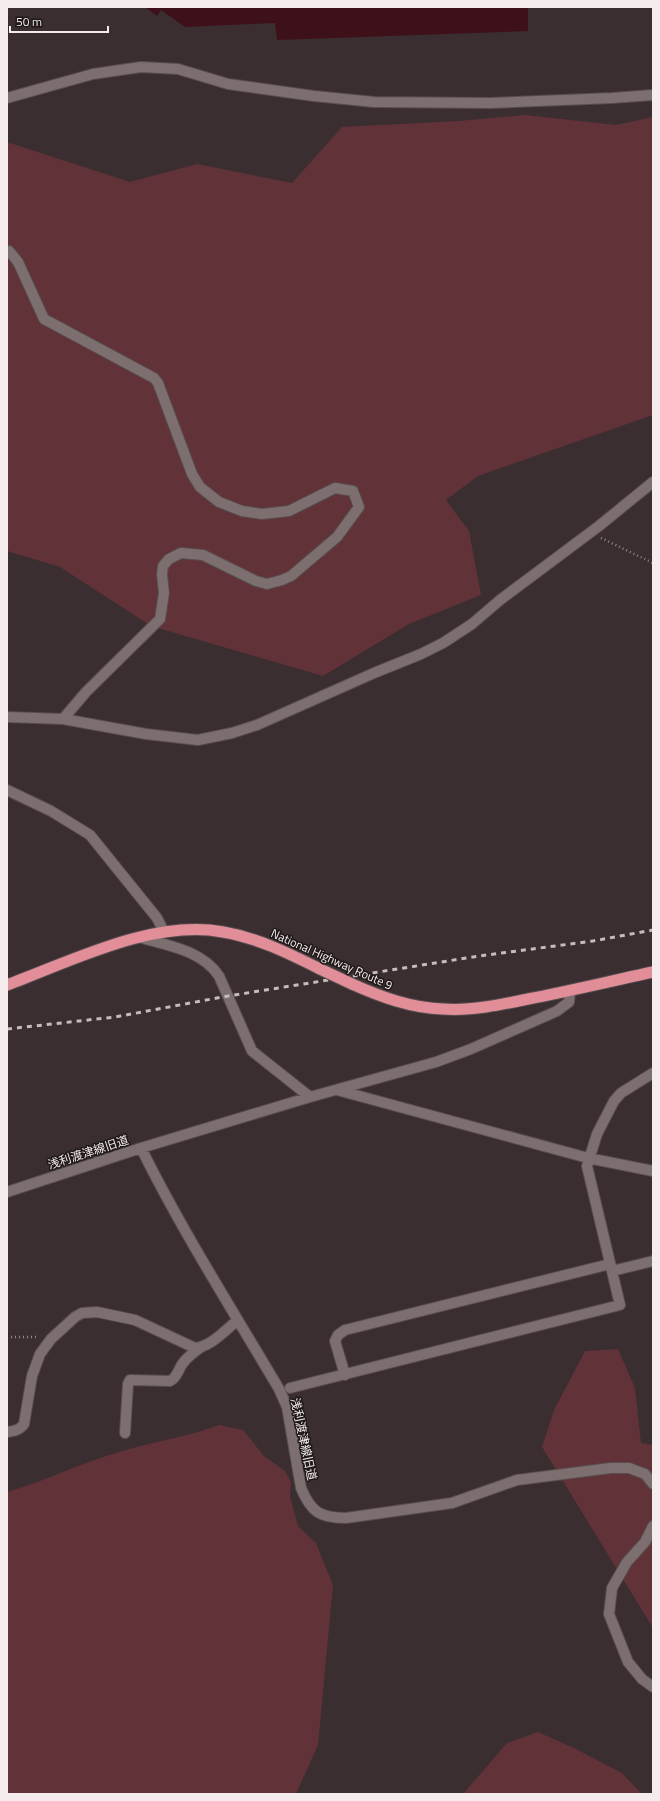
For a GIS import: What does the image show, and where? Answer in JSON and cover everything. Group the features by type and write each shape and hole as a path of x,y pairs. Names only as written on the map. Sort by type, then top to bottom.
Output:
{"highway":[{"name":"National Highway Route 9","path":"7,986 138,937 183,929 221,932 262,942 352,984 389,999 426,1008 477,1008 570,991 653,972"}],"street":[{"path":"7,98 93,74 141,67 178,69 228,84 314,96 374,102 490,103 653,95"},
{"path":"9,251 18,262 44,319 154,378 158,383 192,474 200,487 219,502 242,511 262,514 289,511 335,488 352,491 359,507 337,537 292,576 282,580 267,584 256,581 199,554 181,553 169,559 163,566 162,575 164,593 160,619 86,692 63,719"},
{"path":"7,717 63,719 146,734 198,740 232,733 257,725 443,643 472,624 500,600 590,533 653,482"},
{"path":"7,790 51,811 90,835 157,918 164,932"},
{"path":"138,937 180,948 214,969 219,976 252,1051 310,1097"},
{"path":"141,1148 310,1097 436,1062 471,1049 557,1011 569,1002 570,991"},
{"path":"290,1388 620,1305 587,1166 588,1158 606,1115 614,1101 621,1093 653,1073"},
{"path":"338,1090 588,1158 653,1171"},
{"name":"浅利渡津線旧道","path":"7,1192 141,1148 238,1320 279,1389 287,1407 301,1488 312,1507 323,1516 332,1518 346,1518 452,1502 517,1480 611,1468 628,1468 640,1472 645,1474 653,1484"},
{"path":"345,1375 335,1341 338,1335 345,1330 611,1267 653,1262"},
{"path":"7,1432 22,1428 24,1424 32,1376 40,1354 51,1339 75,1317 82,1313 97,1312 135,1320 174,1337 187,1345 201,1347"},
{"path":"125,1434 128,1384 130,1380 170,1381 174,1379 182,1364 201,1347 238,1320"},
{"path":"653,1526 645,1542 627,1562 612,1588 609,1614 628,1662 642,1679 653,1687"}],"path":[{"path":"590,533 653,563"},
{"path":"7,1336 41,1337 51,1339"}],"shaded area":[{"path":"145,7 528,7 528,31 277,40 275,23 185,27 161,10 157,16"},
{"path":"525,115 616,125 653,117 653,415 478,476 446,500 469,531 481,595 409,624 323,676 151,626 60,567 7,551 7,142 130,182 197,164 292,183 342,127 459,121"},
{"path":"618,1349 635,1388 641,1443 653,1445 653,1628 542,1447 554,1410 585,1351"},
{"path":"219,1425 243,1430 264,1456 285,1471 291,1482 290,1497 298,1526 316,1543 333,1585 318,1745 296,1794 7,1794 7,1492 35,1483 105,1456"},
{"path":"538,1732 574,1748 622,1773 642,1794 463,1794 507,1743"}],"railway":[{"path":"7,1029 115,1017 228,996 479,956 593,941 653,930"}]}
